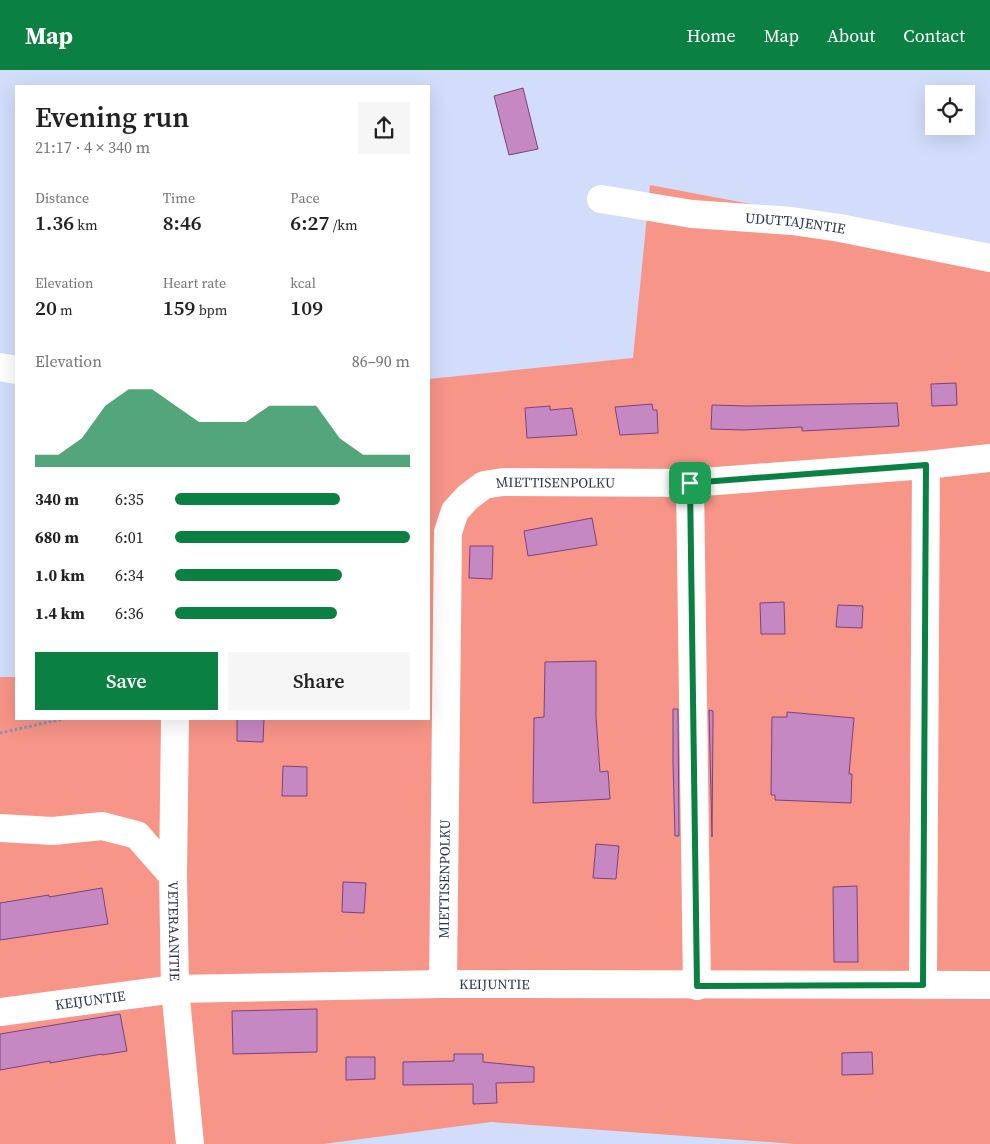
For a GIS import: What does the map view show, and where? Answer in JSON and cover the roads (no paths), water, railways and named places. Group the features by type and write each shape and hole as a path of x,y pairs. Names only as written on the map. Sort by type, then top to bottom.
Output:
{"street":[{"name":"UDUTTAJENTIE","path":"601,199 692,214 792,221 840,228 990,258"},
{"path":"0,368 15,370"},
{"name":"MIETTISENPOLKU","path":"443,984 448,532 455,512 468,497 484,485 503,482 690,483 926,465 990,458"},
{"path":"923,985 926,465"},
{"path":"690,483 697,986"},
{"name":"VETERAANITIE","path":"174,720 173,876 175,989 190,1144"},
{"path":"0,828 53,831 102,826 137,835 173,876"},
{"name":"KEIJUNTIE","path":"0,1012 175,989 443,984 697,986 990,985"}]}
